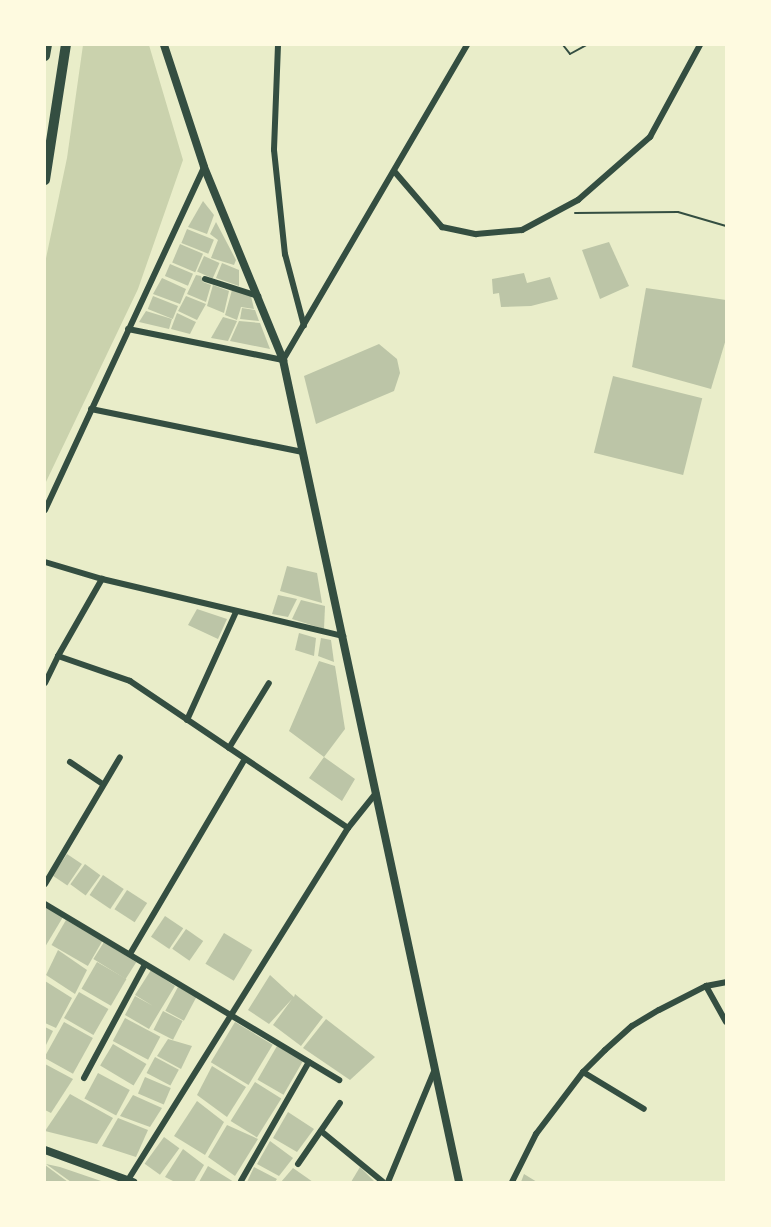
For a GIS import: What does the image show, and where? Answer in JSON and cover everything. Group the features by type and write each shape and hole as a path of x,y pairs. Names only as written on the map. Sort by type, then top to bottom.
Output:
{"main road":[{"path":"45,56 47,45"},
{"path":"45,180 66,45"}],"street":[{"path":"164,45 204,167 284,360 459,1182"},
{"path":"278,45 274,150 285,254 304,326"},
{"path":"284,360 467,45"},
{"path":"394,171 442,227 476,234 522,230 578,200 650,137 700,45"},
{"path":"45,510 204,167"},
{"path":"205,279 259,297"},
{"path":"128,329 284,360"},
{"path":"91,409 303,452"},
{"path":"45,562 102,579 343,636"},
{"path":"45,683 102,579"},
{"path":"187,720 236,612"},
{"path":"58,656 130,681 348,828"},
{"path":"229,748 269,683"},
{"path":"45,884 120,757"},
{"path":"129,954 245,759"},
{"path":"70,762 103,784"},
{"path":"45,1150 131,1181 230,1015 348,828 376,793"},
{"path":"45,904 339,1080"},
{"path":"84,1078 145,964"},
{"path":"512,1182 536,1134 583,1071 633,1026 706,986 726,982"},
{"path":"706,986 726,1022"},
{"path":"242,1181 309,1062"},
{"path":"388,1182 435,1068"},
{"path":"583,1071 644,1109"},
{"path":"298,1164 340,1103"},
{"path":"321,1131 383,1182"}],"path":[{"path":"563,45 570,54 586,45"},
{"path":"555,213 678,212 726,226"}],"green space":[{"path":"83,45 149,45 183,160 138,289 45,484 45,263 67,158"}],"building":[{"path":"203,201 214,215 207,234 188,227"},
{"path":"216,222 236,260 234,265 211,258 218,240 210,234"},
{"path":"187,229 214,240 208,254 181,243"},
{"path":"609,242 629,286 600,299 582,250"},
{"path":"180,244 203,254 195,272 172,262"},
{"path":"204,256 220,263 213,278 197,272"},
{"path":"222,263 239,270 239,286 216,278"},
{"path":"170,264 193,274 188,286 165,276"},
{"path":"524,273 527,283 550,277 558,299 531,306 501,307 499,293 493,294 492,279"},
{"path":"196,275 201,276 203,282 211,285 206,302 187,294"},
{"path":"162,278 186,289 180,304 153,294"},
{"path":"213,285 229,291 224,313 207,306"},
{"path":"646,288 726,300 726,339 711,389 632,367"},
{"path":"232,290 251,296 254,309 241,307 237,320 225,315"},
{"path":"153,296 178,306 173,319 148,309"},
{"path":"186,296 206,304 197,320 178,311"},
{"path":"242,308 255,310 259,321 240,319"},
{"path":"146,311 172,319 169,329 139,322"},
{"path":"177,313 196,322 190,334 171,329"},
{"path":"223,317 237,321 228,341 211,338"},
{"path":"239,321 260,323 270,349 230,341"},
{"path":"379,344 397,359 400,373 394,391 316,424 304,376"},
{"path":"613,376 702,398 683,475 594,453"},
{"path":"287,566 317,573 322,603 280,591"},
{"path":"278,595 297,599 288,617 272,614"},
{"path":"301,600 325,606 324,629 292,619"},
{"path":"197,609 227,619 218,639 188,625"},
{"path":"299,633 316,638 314,656 295,650"},
{"path":"321,638 331,640 334,662 318,656"},
{"path":"319,661 335,666 345,729 324,757 289,731"},
{"path":"324,757 355,779 342,801 309,778"},
{"path":"67,854 82,864 67,886 52,876"},
{"path":"85,864 100,875 86,895 70,884"},
{"path":"103,875 124,889 110,909 90,895"},
{"path":"127,890 147,903 135,922 114,909"},
{"path":"45,906 63,917 45,947"},
{"path":"165,916 183,928 169,949 151,937"},
{"path":"66,920 102,941 88,966 52,945"},
{"path":"186,929 203,941 189,961 172,949"},
{"path":"224,933 252,950 234,981 205,964"},
{"path":"104,942 136,962 126,979 93,959"},
{"path":"58,950 87,970 75,994 46,975"},
{"path":"97,962 126,979 111,1006 82,989"},
{"path":"151,970 175,986 149,1029 125,1015 135,996 153,1006 135,995"},
{"path":"270,975 294,997 295,994 323,1017 301,1046 273,1025 292,999 269,1024 248,1010"},
{"path":"45,981 72,998 56,1028 45,1023"},
{"path":"178,987 197,997 184,1021 165,1011"},
{"path":"79,992 108,1009 93,1035 64,1018"},
{"path":"163,1011 183,1021 173,1040 153,1030"},
{"path":"125,1018 160,1037 148,1060 113,1041"},
{"path":"326,1019 375,1057 350,1080 303,1048"},
{"path":"64,1022 93,1038 73,1074 45,1058"},
{"path":"235,1022 273,1045 249,1085 211,1062"},
{"path":"45,1027 53,1031 45,1047"},
{"path":"168,1039 192,1046 181,1069 157,1056"},
{"path":"113,1044 146,1064 134,1086 100,1065"},
{"path":"277,1046 303,1061 283,1095 258,1080"},
{"path":"155,1057 179,1070 170,1086 147,1073"},
{"path":"45,1064 73,1079 51,1113 45,1110"},
{"path":"212,1066 246,1087 227,1117 197,1095"},
{"path":"98,1073 130,1090 116,1116 84,1099"},
{"path":"145,1077 171,1088 164,1105 138,1094"},
{"path":"255,1082 281,1098 257,1137 231,1121"},
{"path":"70,1094 113,1118 97,1144 45,1131"},
{"path":"133,1095 162,1108 150,1127 120,1116"},
{"path":"197,1101 224,1122 205,1155 174,1136"},
{"path":"288,1112 314,1129 297,1152 273,1138"},
{"path":"118,1118 148,1130 136,1157 102,1146"},
{"path":"227,1125 258,1139 235,1176 208,1157"},
{"path":"164,1137 179,1148 160,1175 145,1164"},
{"path":"270,1141 293,1158 279,1176 257,1164"},
{"path":"183,1149 204,1165 194,1182 175,1182 165,1177"},
{"path":"46,1164 60,1167 104,1182 71,1182"},
{"path":"45,1165 68,1182 45,1182"},
{"path":"208,1166 234,1182 199,1182"},
{"path":"254,1167 277,1179 275,1182 247,1182"},
{"path":"360,1167 375,1182 351,1182"},
{"path":"293,1168 313,1182 281,1182"},
{"path":"524,1174 537,1182 521,1182"}]}
